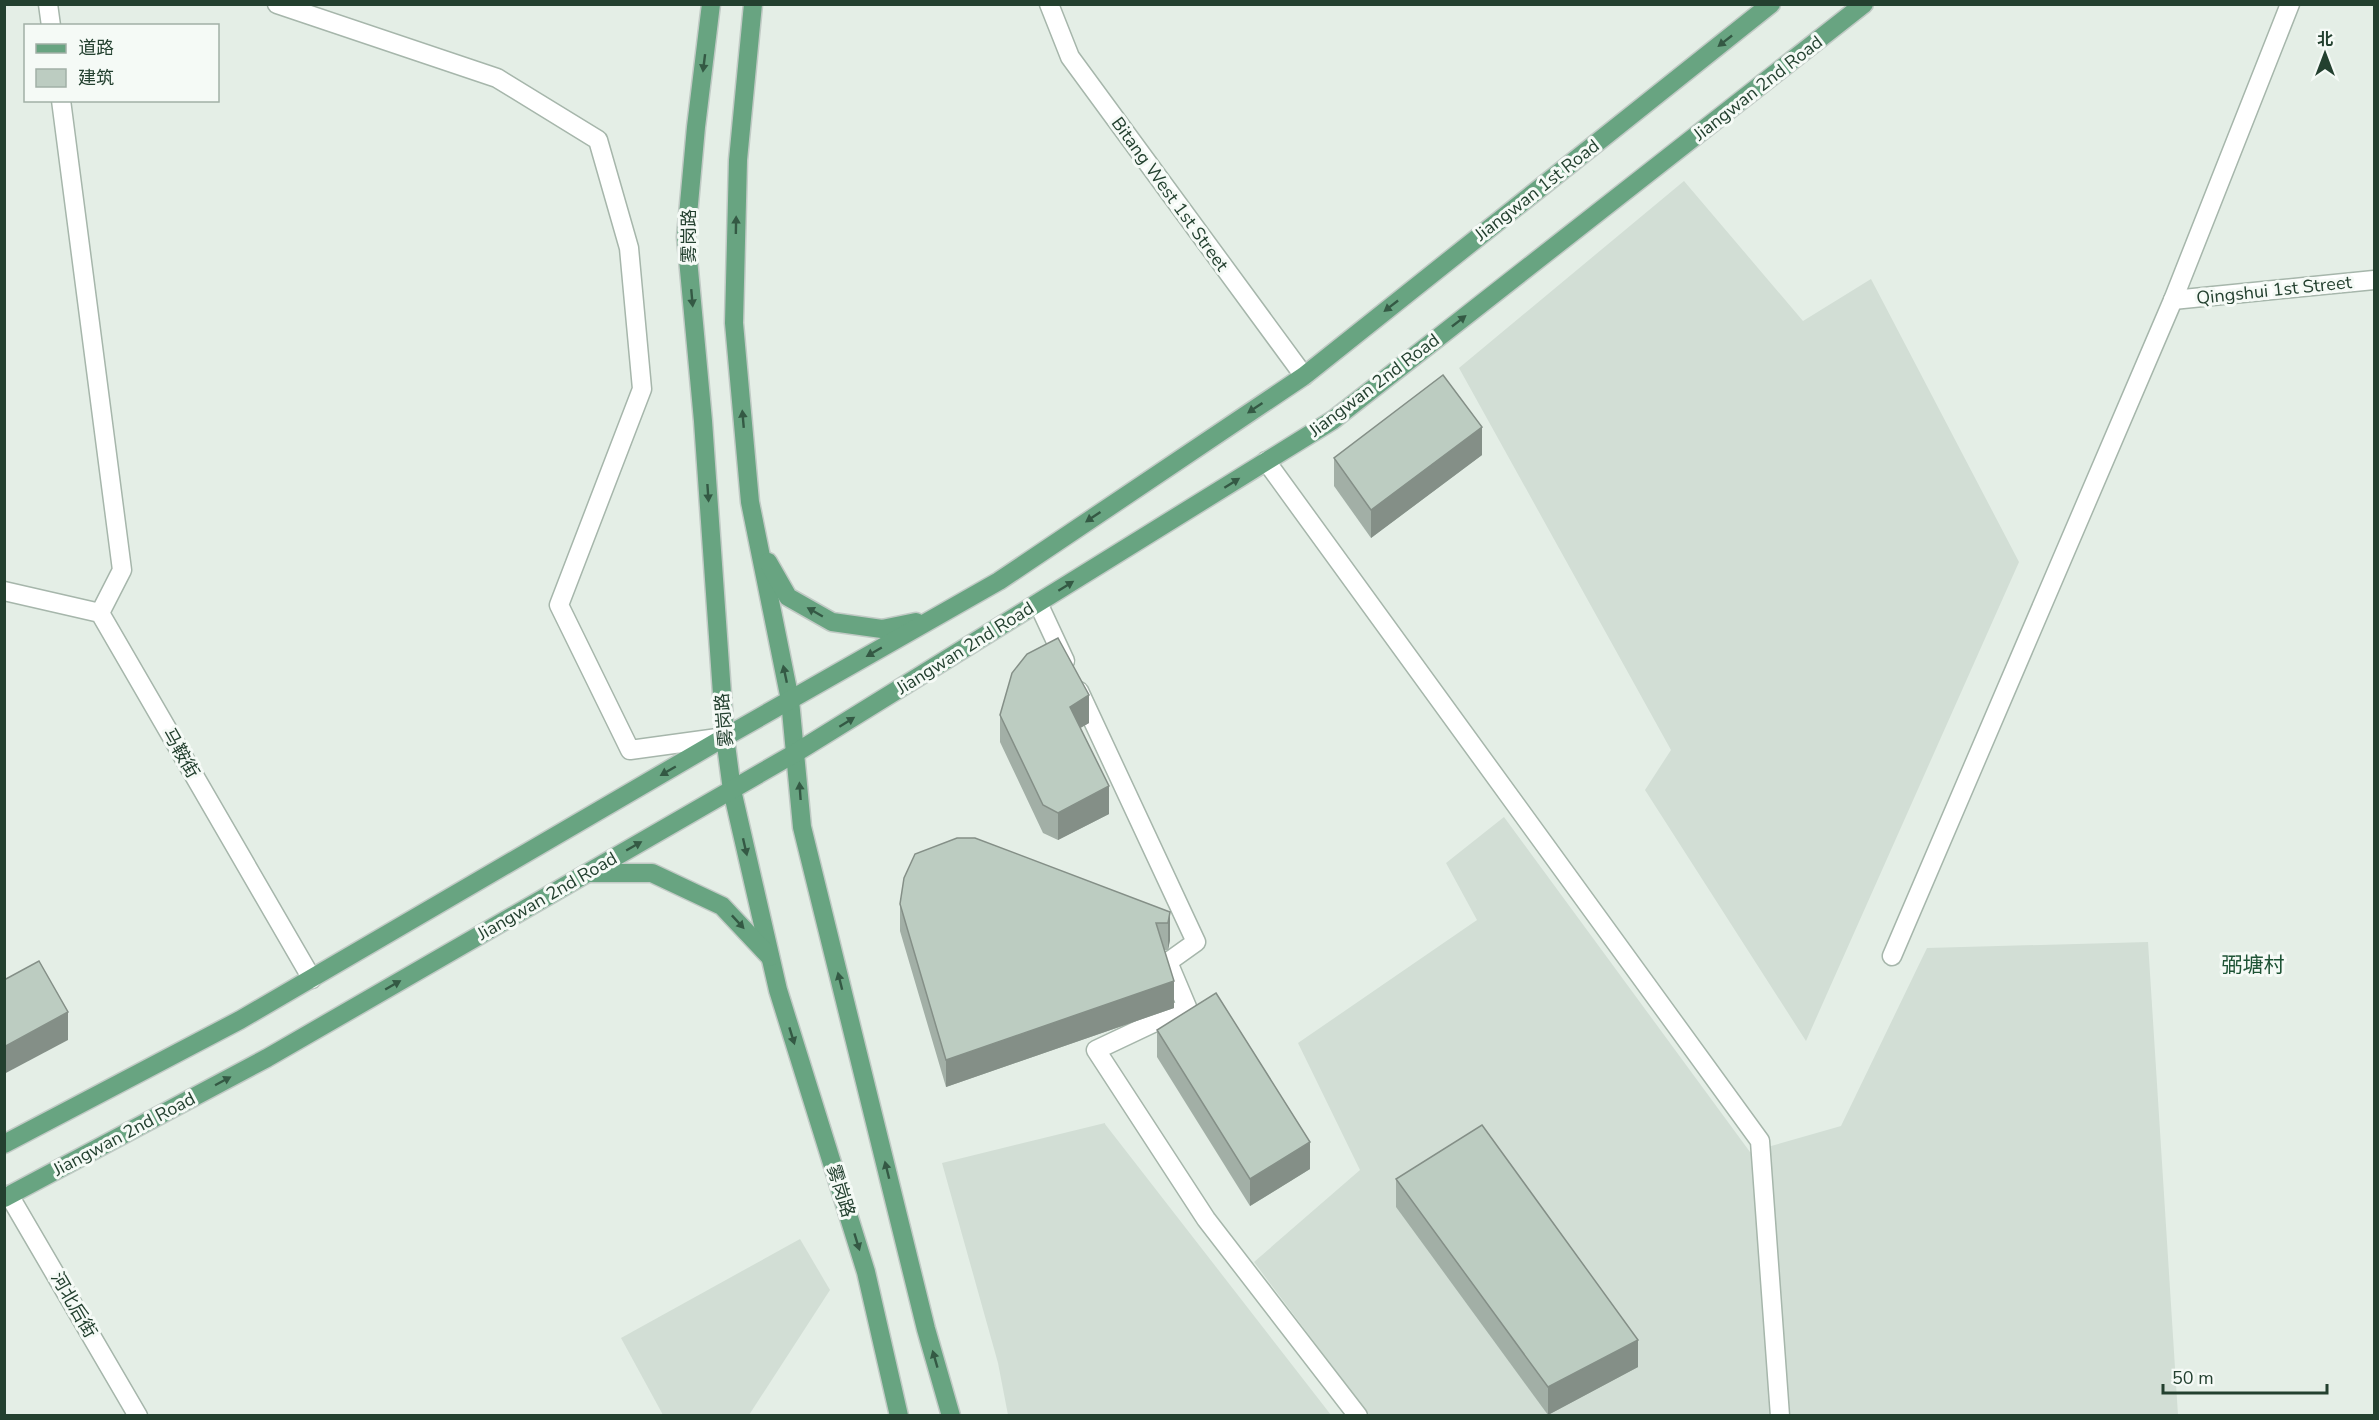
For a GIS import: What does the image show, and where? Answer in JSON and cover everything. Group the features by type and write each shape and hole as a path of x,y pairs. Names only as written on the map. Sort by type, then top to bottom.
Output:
{"main road":[{"name":"雾岗路","path":"711,4 686,237 703,421 725,737 732,790 778,990 866,1272 899,1416"},
{"path":"753,4 738,160 734,323 750,502 790,700 797,752 802,827 926,1329 951,1416"},
{"name":"Jiangwan 1st Road","path":"1304,376 1771,4"},
{"name":"Jiangwan 2nd Road","path":"7,1197 267,1058 797,752 1333,420 1864,4"},
{"path":"4,1144 240,1020 725,737 999,581 1304,376"},
{"path":"759,546 788,597 832,622 882,629 933,619"},
{"path":"588,873 652,873 722,906 770,957"}],"street":[{"path":"48,4 51,24"},
{"path":"277,4 497,78 598,140 629,248 642,389 559,604 630,750 725,737"},
{"name":"Bitang West 1st Street","path":"1049,4 1070,57 1304,376"},
{"path":"1892,956 2173,300 2290,4"},
{"path":"4,591 100,613 122,570 61,102"},
{"name":"Qingshui 1st Street","path":"2173,300 2374,280"},
{"path":"1266,461 1760,1141 1780,1416"},
{"path":"1038,603 1196,942 1168,962 1187,1007 1096,1050 1206,1219 1358,1416"},
{"name":"马鞍街","path":"100,613 312,979"},
{"name":"河北后街","path":"7,1197 138,1416"}],"shaded area":[{"path":"1684,181 1803,321 1871,279 2019,562 1806,1041 1645,790 1671,750 1459,368"},
{"path":"1504,817 1750,1152 1841,1126 1927,948 2148,942 2178,1415 1369,1415 1254,1262 1360,1170 1298,1043 1477,920 1446,863"},
{"path":"1105,1123 1331,1415 1008,1415 998,1363 942,1163"},
{"path":"800,1239 830,1290 749,1415 663,1415 621,1338"}],"building":[{"path":"1443,375 1482,427 1371,510 1334,458"},
{"path":"1058,638 1089,695 1070,707 1109,786 1058,813 1043,805 1000,715 1012,673 1027,654"},
{"path":"957,838 975,838 1170,912 1168,923 1156,923 1174,981 946,1060 900,904 904,878 915,854"},
{"path":"39,961 68,1012 4,1047 4,980"},
{"path":"1216,993 1310,1142 1250,1179 1157,1030"},
{"path":"1482,1125 1638,1340 1548,1387 1396,1179"}],"district":[{"name":"弼塘村","path":"2253,965"}]}
